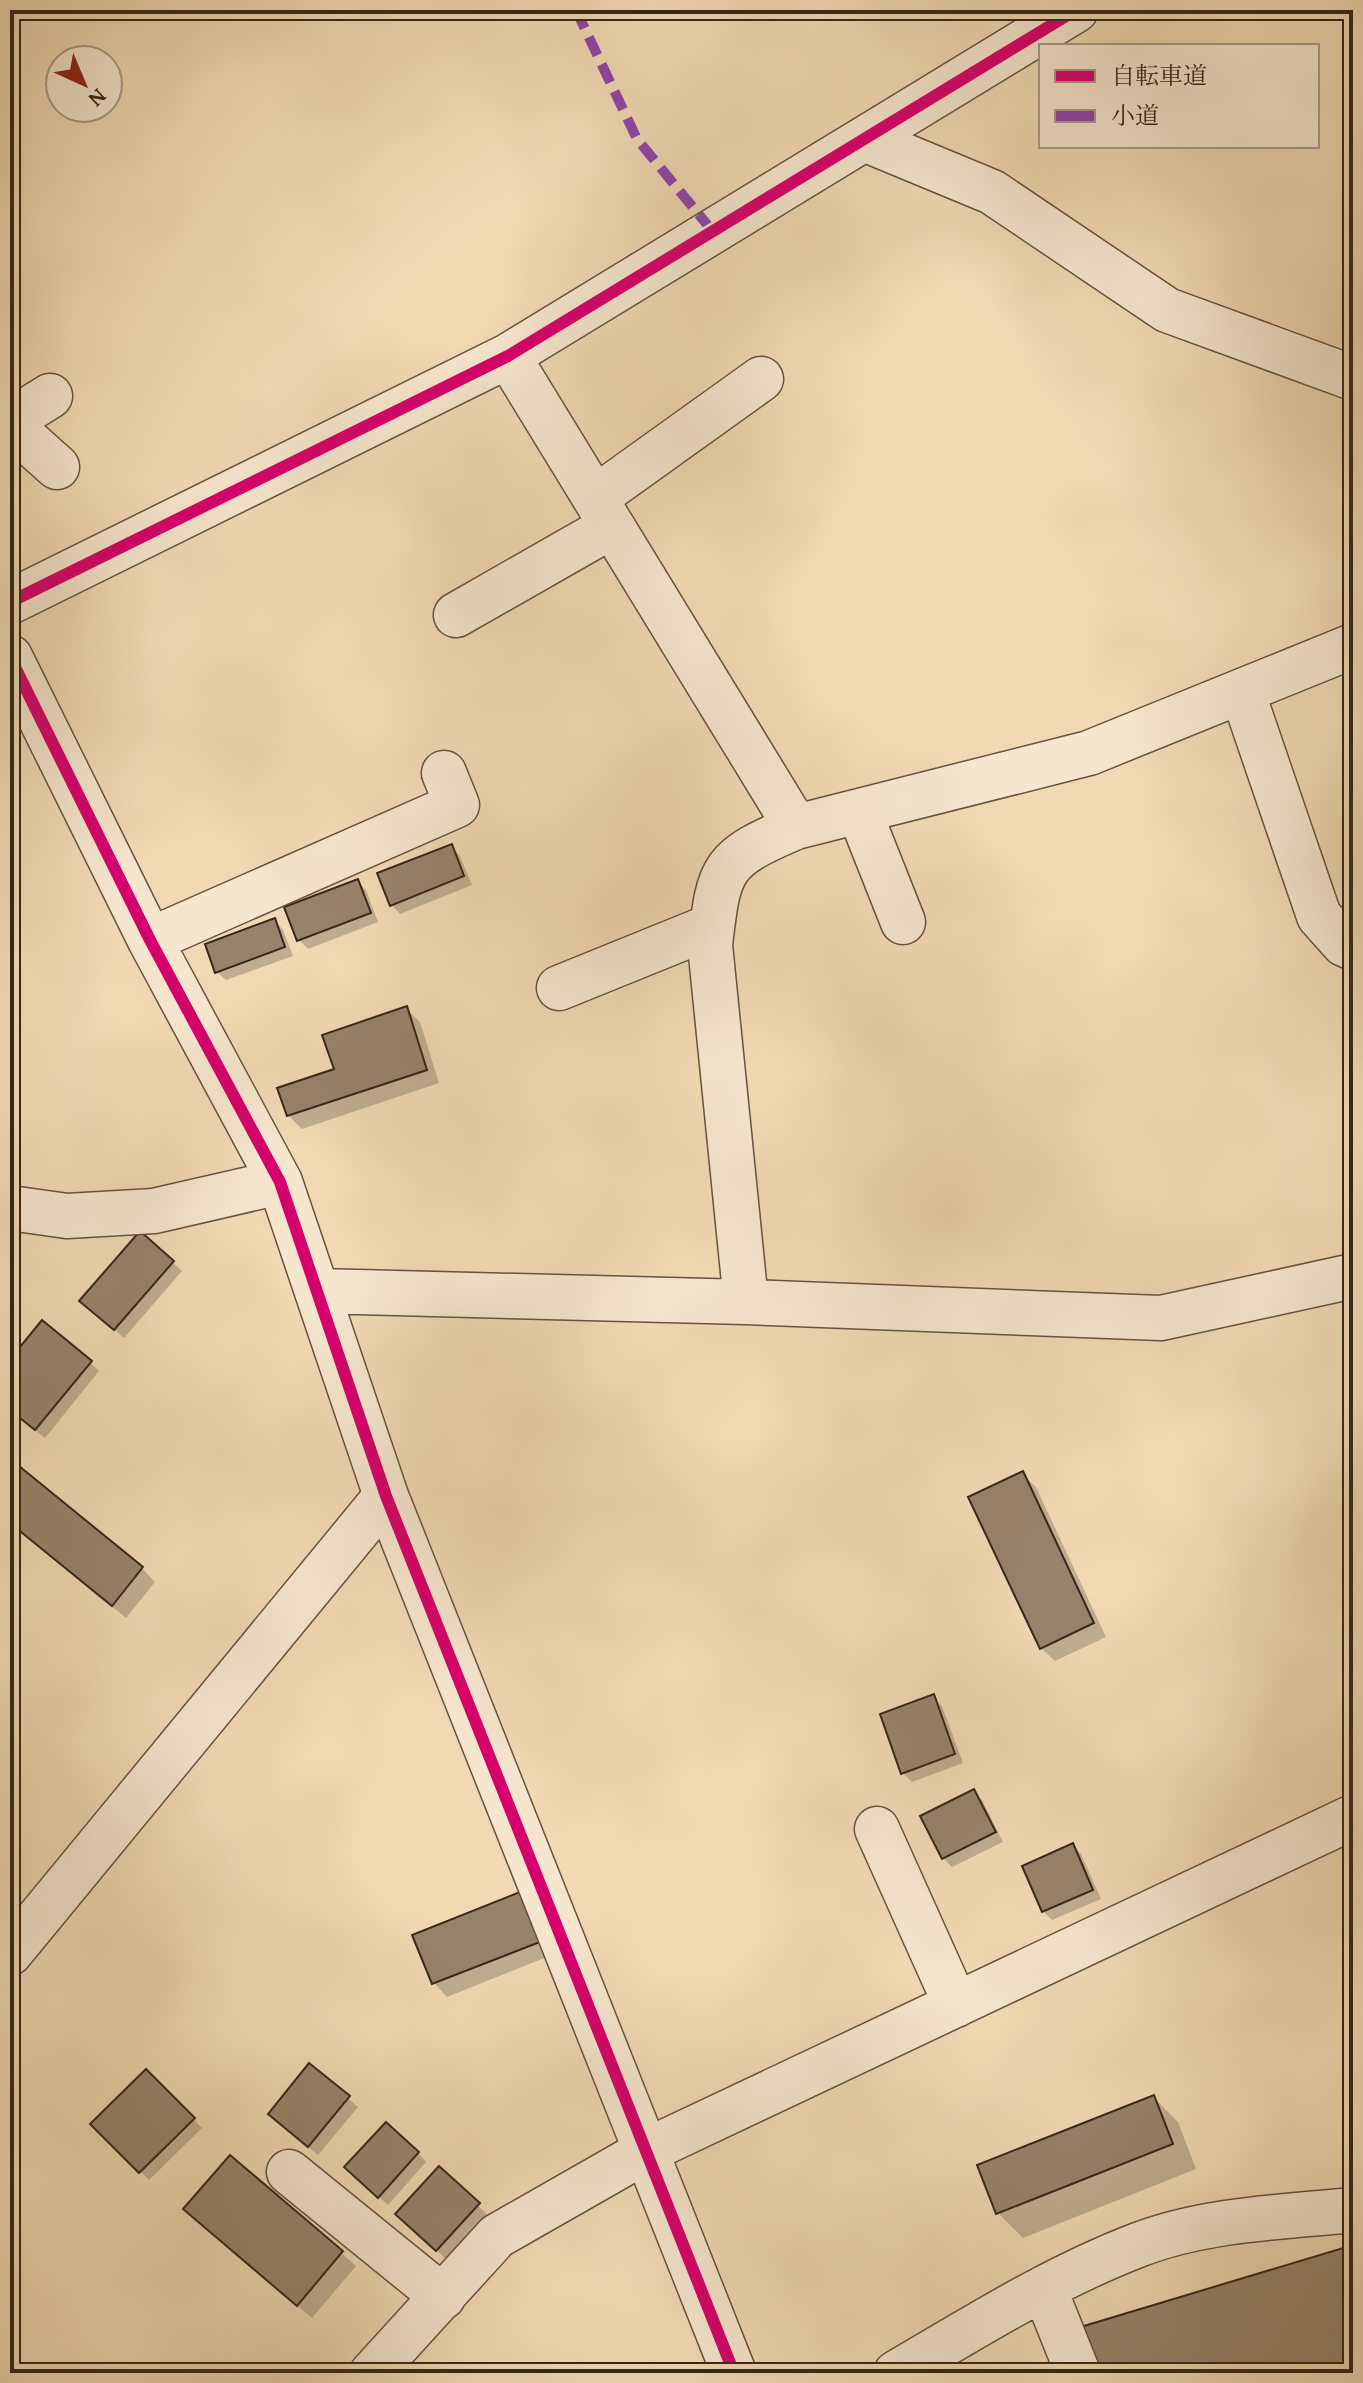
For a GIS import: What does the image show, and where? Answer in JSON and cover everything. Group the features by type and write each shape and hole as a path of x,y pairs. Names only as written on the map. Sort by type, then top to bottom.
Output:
{"street":[{"path":"10,602 508,356 1076,10"},
{"path":"864,139 992,192 1167,310 1353,378"},
{"path":"508,356 796,827"},
{"path":"456,615 604,512 761,379"},
{"path":"50,396 10,423 57,467"},
{"path":"746,1302 710,945 716,890 731,861 753,845 796,827 1089,753 1353,646"},
{"path":"10,657 150,940 280,1182 386,1496 734,2373"},
{"path":"1242,691 1319,916 1344,944 1353,948"},
{"path":"150,940 457,805 444,773"},
{"path":"859,811 903,922"},
{"path":"559,988 712,926"},
{"path":"10,1208 67,1216 154,1211 280,1182"},
{"path":"319,1291 746,1302 1161,1318 1353,1276"},
{"path":"10,1953 386,1496"},
{"path":"372,2373 497,2236 646,2151 1353,1817"},
{"path":"877,1829 956,2005"},
{"path":"289,2172 443,2297"},
{"path":"896,2373 1044,2288 1140,2244 1226,2223 1353,2210"},
{"path":"1044,2288 1078,2373"}],"building":[{"path":"452,844 464,876 390,906 377,873"},
{"path":"358,879 371,913 297,941 284,907"},
{"path":"275,918 285,947 215,973 205,944"},
{"path":"407,1006 427,1070 287,1116 277,1088 334,1069 322,1035"},
{"path":"140,1231 174,1261 114,1330 79,1301"},
{"path":"42,1320 92,1361 35,1430 10,1410 10,1359"},
{"path":"19,1466 143,1567 112,1606 10,1523 10,1477"},
{"path":"1023,1471 1094,1623 1040,1649 968,1497"},
{"path":"934,1694 955,1754 901,1774 880,1714"},
{"path":"974,1789 996,1832 942,1859 920,1816"},
{"path":"1073,1843 1093,1890 1042,1912 1022,1866"},
{"path":"525,1890 545,1940 432,1984 412,1935"},
{"path":"309,2063 350,2096 308,2147 268,2114"},
{"path":"146,2069 195,2118 139,2173 90,2124"},
{"path":"1154,2095 1173,2144 996,2214 977,2165"},
{"path":"386,2122 419,2152 378,2198 344,2167"},
{"path":"230,2155 343,2251 297,2306 183,2209"},
{"path":"439,2166 480,2203 436,2251 395,2214"},
{"path":"1353,2245 1353,2373 1091,2373 1074,2329"}],"marked path":[{"path":"576,10 637,139 714,233"}],"cycle path":[{"path":"10,602 508,356 1076,10"},
{"path":"10,657 150,940 280,1182 386,1496 734,2373"}]}
